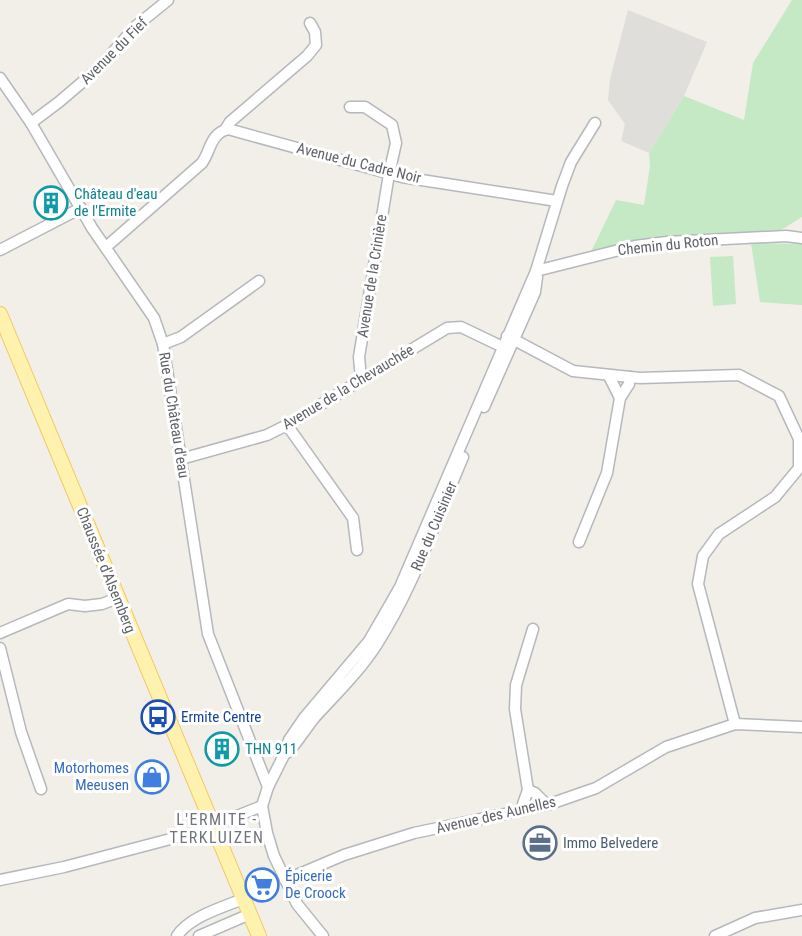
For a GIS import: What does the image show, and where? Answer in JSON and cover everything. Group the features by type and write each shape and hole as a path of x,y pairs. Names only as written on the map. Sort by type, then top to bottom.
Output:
{"main road":[{"name":"Chaussée d'Alsemberg","path":"0,314 258,936"}],"street":[{"name":"Avenue du Fief","path":"31,123 100,68 136,26 168,0"},
{"path":"106,247 202,163 213,138 229,130 230,122 307,56 316,45 315,32 310,23"},
{"name":"Rue du Château d'eau","path":"0,78 31,123 106,247 154,318 163,344 208,634 268,787"},
{"name":"Avenue de la Crinière","path":"350,107 365,107 392,125 396,142 359,357 361,379"},
{"name":"Rue du Cuisinier","path":"262,806 268,787 284,754 296,744 311,722 376,645 407,591 484,407 536,271 571,162 595,123"},
{"name":"Avenue du Cadre Noir","path":"229,130 389,174 557,201"},
{"path":"0,250 81,208"},
{"name":"Chemin du Roton","path":"536,271 621,248 786,236 802,238"},
{"path":"163,344 188,333 259,281"},
{"name":"Avenue de la Chevauchée","path":"182,459 267,435 447,327 461,327 508,343 573,371 630,377 739,375 779,396 799,438 799,468 775,498 719,534 703,556 698,584 735,724"},
{"path":"609,376 620,398"},
{"path":"579,542 607,473 620,398 629,384 630,377"},
{"path":"287,425 353,518 357,550"},
{"path":"0,633 68,604 85,606 102,604 118,598"},
{"path":"522,811 528,790 514,709 516,685 533,629"},
{"path":"0,648 21,732 40,789"},
{"path":"735,724 802,727"},
{"name":"Avenue des Aunelles","path":"285,880 344,855 414,833 547,805 596,788 666,747 735,724"},
{"path":"528,790 536,793 547,805"},
{"path":"0,880 64,867 213,827 262,806 274,856 285,880 297,904 323,936"},
{"path":"177,936 206,914 243,899"},
{"path":"715,936 755,918 802,910"},
{"path":"199,936 250,914"}],"shaded area":[{"path":"628,10 707,42 684,96 649,153 621,141 625,124 608,100 610,79"}],"green space":[{"path":"792,0 802,0 802,217 781,230 591,252 616,200 644,205 650,166 649,153 684,96 744,120 753,63"},
{"path":"751,243 802,244 802,305 760,302"},
{"path":"733,256 736,304 713,306 710,257"}],"place":[{"name":"Château d'eau de l'Ermite","path":"51,203"},
{"name":"Ermite Centre","path":"158,717"},
{"name":"THN 911","path":"222,749"},
{"name":"Motorhomes Meeusen","path":"152,777"},
{"name":"Immo Belvedere","path":"540,843"},
{"name":"Épicerie De Croock","path":"262,885"}],"district":[{"name":"L'ERMITE - TERKLUIZEN","path":"217,828"}]}
